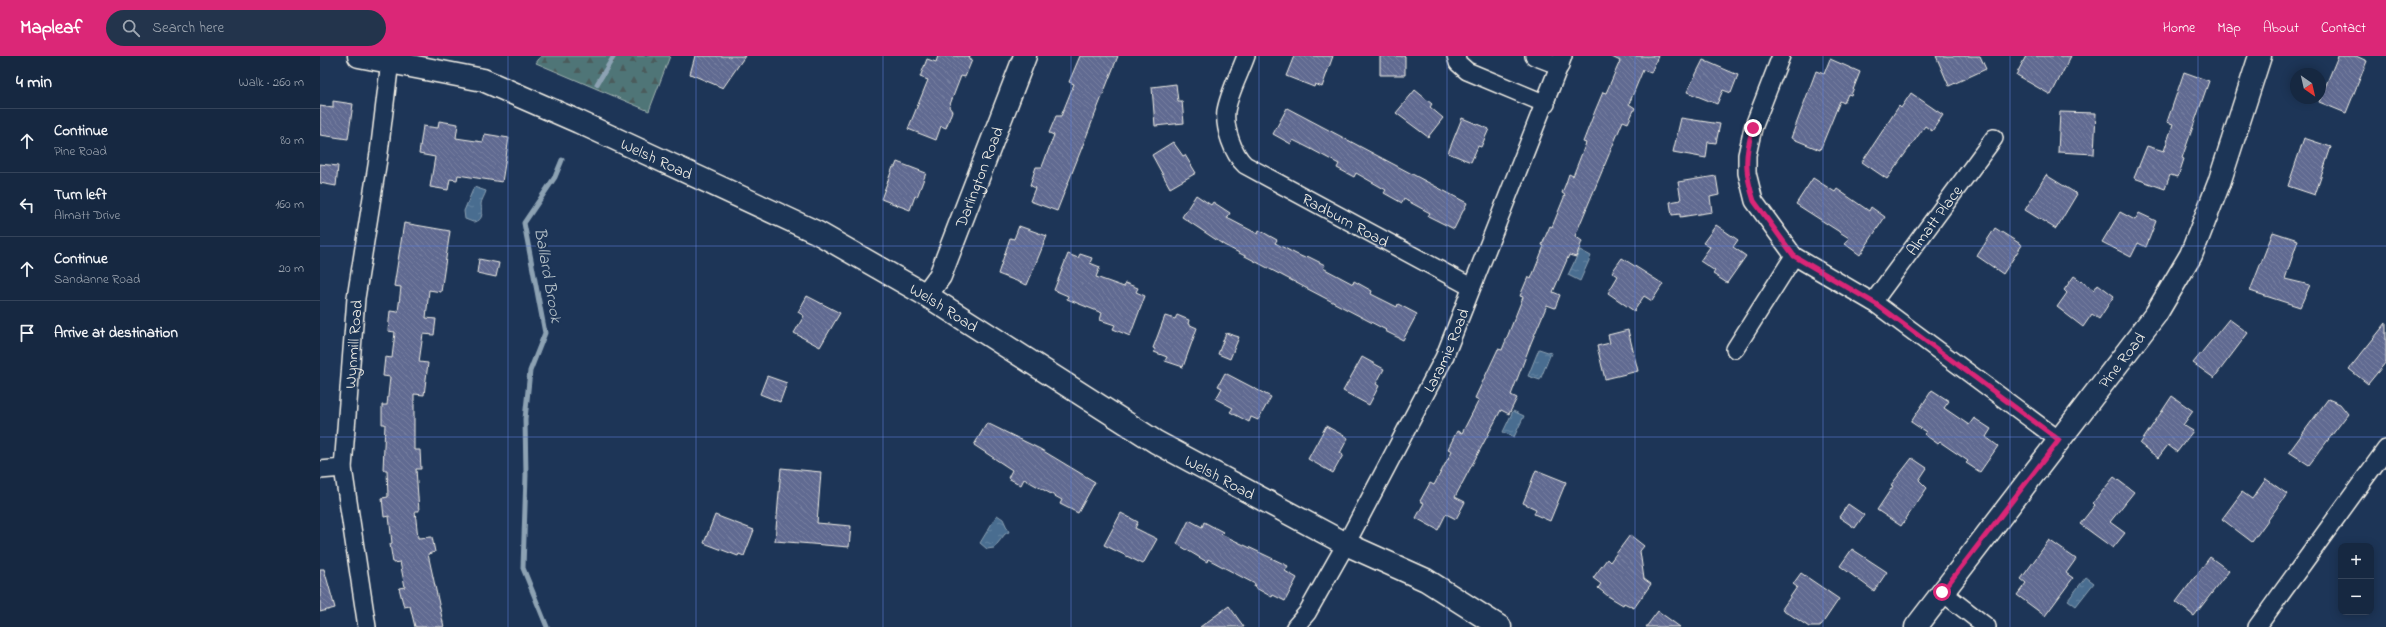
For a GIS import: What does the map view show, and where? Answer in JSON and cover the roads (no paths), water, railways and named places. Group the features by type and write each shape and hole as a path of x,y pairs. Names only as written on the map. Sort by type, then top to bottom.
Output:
{"main road":[{"name":"Welsh Road","path":"359,56 483,80 572,119 818,233 926,295 1156,442 1346,544 1426,580 1500,627"},
{"name":"Darlington Road","path":"926,295 940,276 1025,56"},
{"name":"Pine Road","path":"1916,627 2156,314 2191,255 2219,183 2260,56"}],"street":[{"name":"Radburn Road","path":"1246,56 1226,110 1231,142 1239,160 1245,165 1471,287"},
{"path":"1456,56 1458,63 1467,71 1546,104"},
{"path":"1534,56 1561,61"},
{"path":"1782,56 1750,137 1746,165 1754,201 1794,256 1872,302 2059,440"},
{"name":"Wynmill Road","path":"367,627 343,468 356,298 379,153 390,61"},
{"name":"Laramie Road","path":"1295,627 1307,613 1346,544 1444,358 1471,287 1546,104 1561,61"},
{"name":"Almatt Place","path":"1872,302 1994,138"},
{"path":"1735,349 1794,256"},
{"path":"2257,627 2386,449"},
{"path":"320,470 343,468"},
{"path":"1942,592 1987,627"}],"water":[{"path":"474,187 486,191 481,203 482,216 479,220 473,222 465,219 464,211"},
{"path":"1580,250 1591,256 1580,281 1568,275"},
{"path":"1539,349 1551,353 1540,380 1528,376"},
{"path":"1513,411 1524,416 1514,437 1503,432"},
{"path":"997,515 1003,519 1009,532 1005,534 994,548 987,549 980,543"},
{"path":"2086,577 2094,583 2076,606 2068,600"}],"waterway":[{"name":"Ballard Brook","path":"597,84 614,56"},
{"path":"547,627 523,568 526,475 525,419 530,371 545,333 524,223 555,177 562,160"}]}
